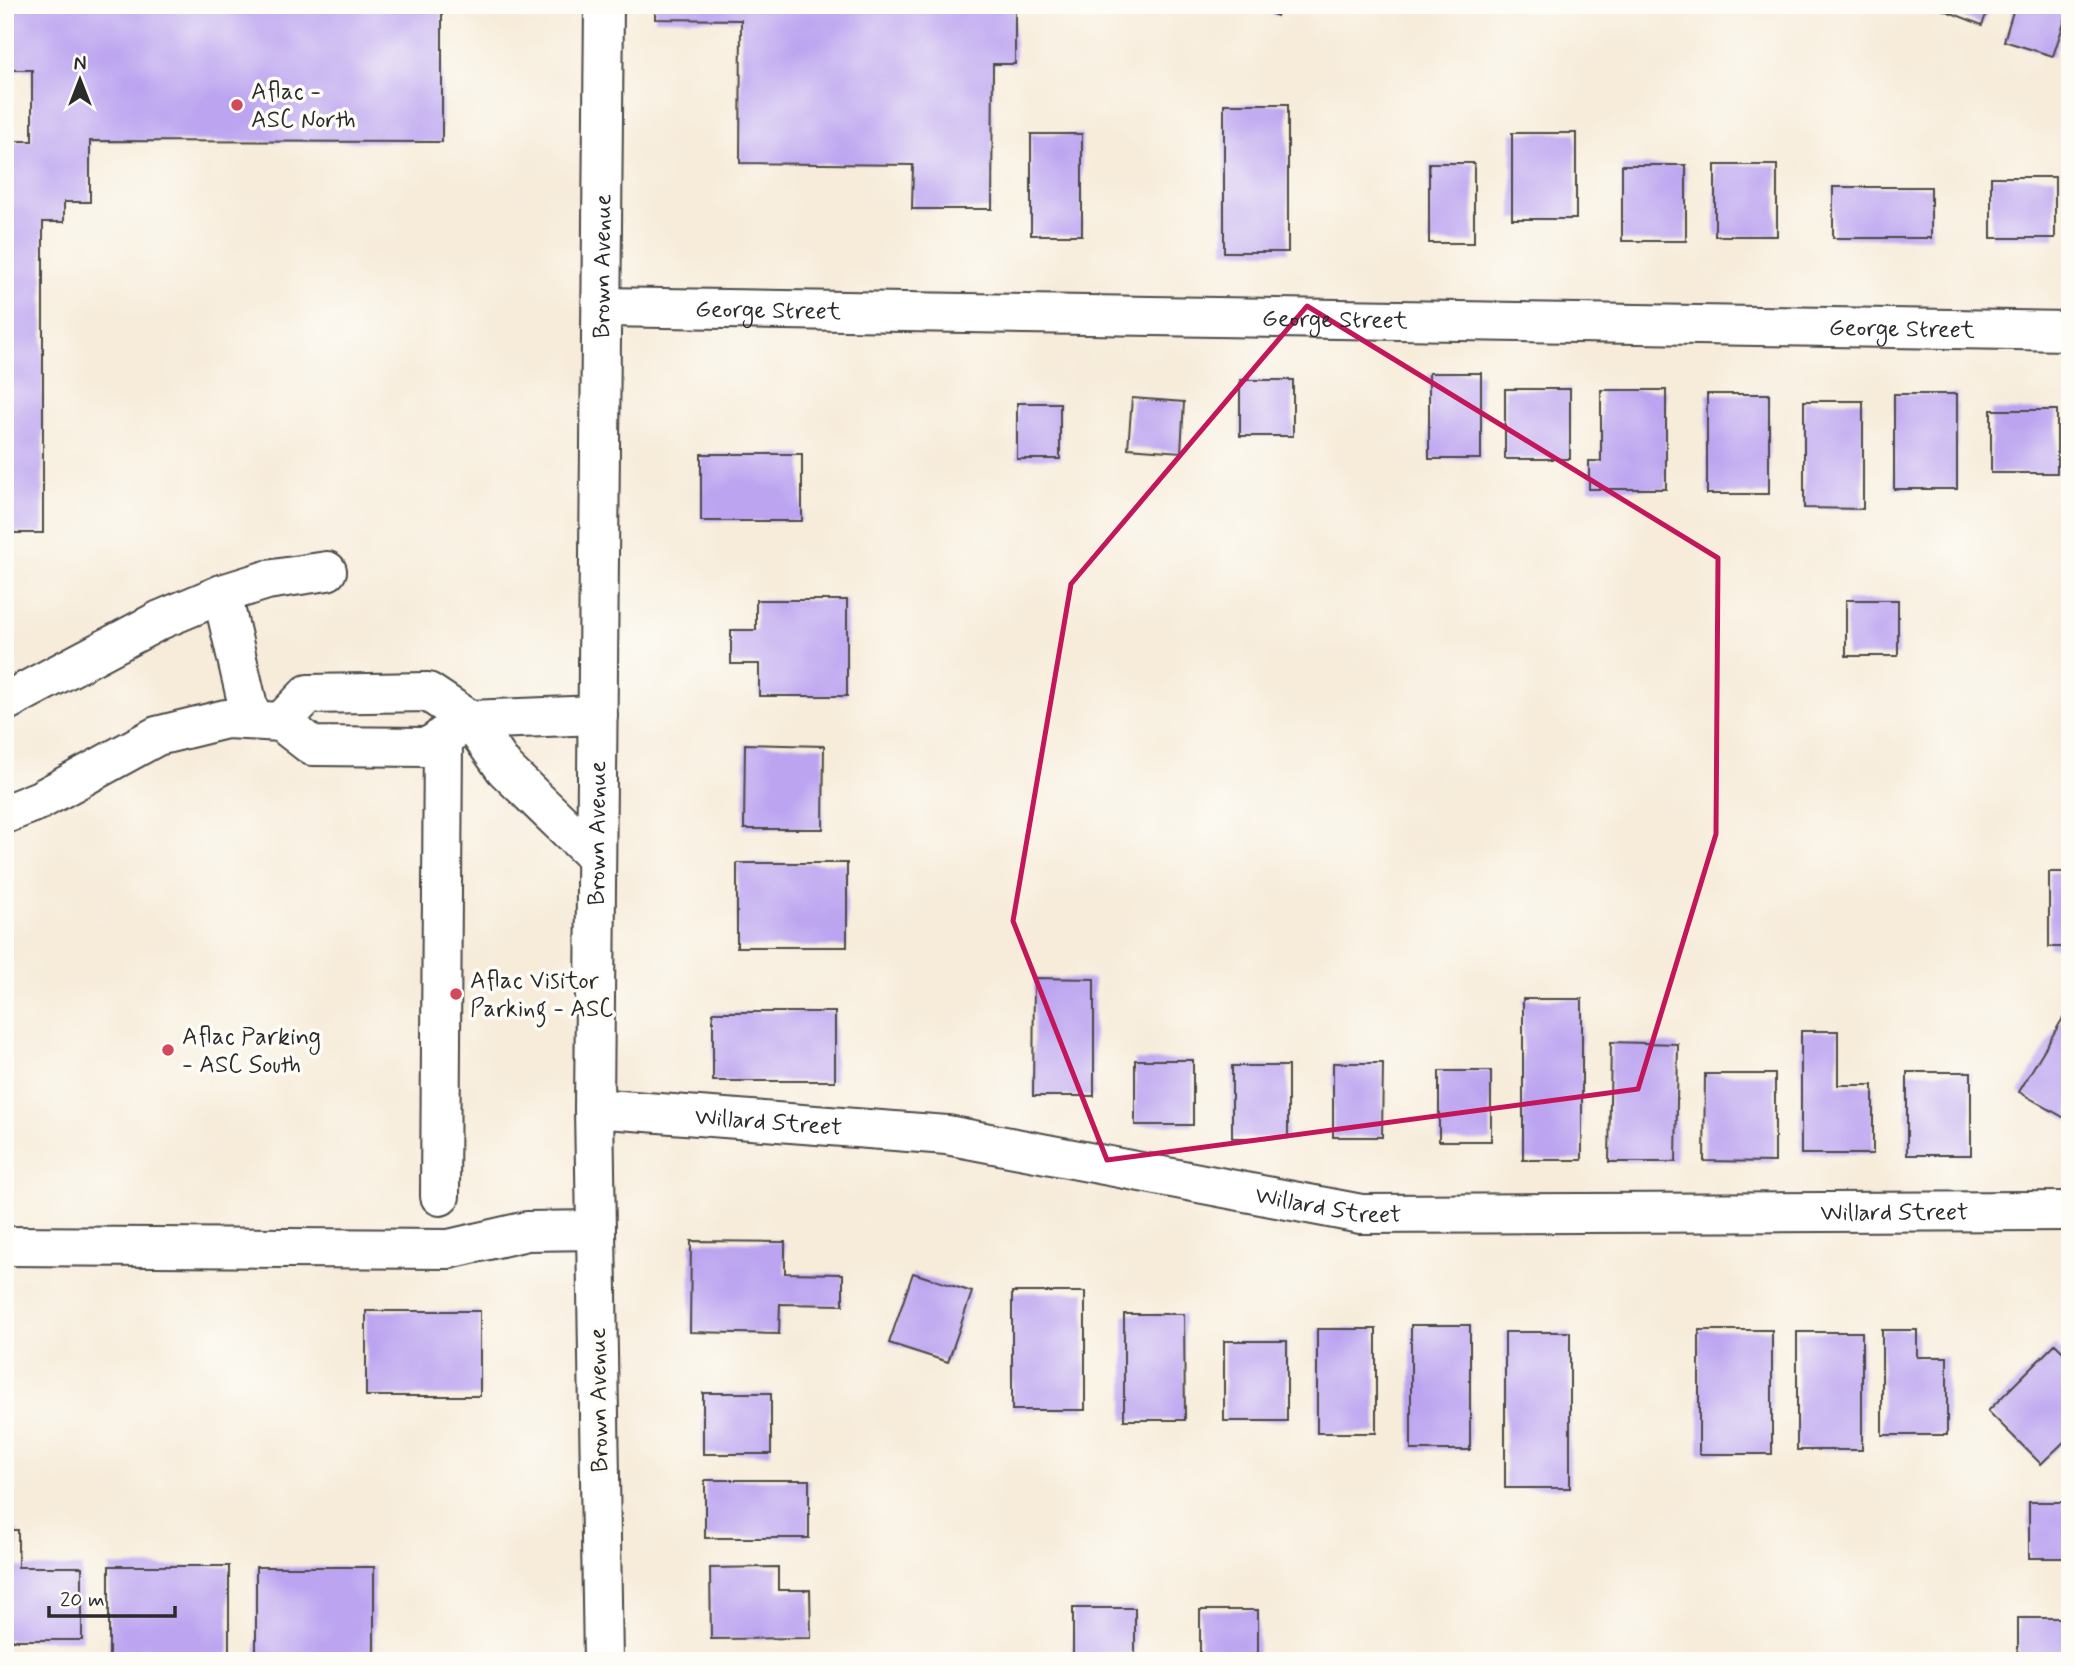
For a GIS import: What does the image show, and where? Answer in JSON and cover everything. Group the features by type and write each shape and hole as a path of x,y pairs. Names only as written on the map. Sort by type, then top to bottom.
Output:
{"street":[{"name":"Brown Avenue","path":"603,1661 594,1108 604,5"},
{"name":"George Street","path":"602,307 2070,331"},
{"path":"5,702 160,620 222,594 267,580 327,571"},
{"path":"222,594 266,720"},
{"path":"266,720 308,694 428,692 457,728 505,769 596,857"},
{"path":"5,814 40,800 157,736 226,719 266,720 312,746 428,747 457,728 598,715"},
{"path":"440,1196 457,728"},
{"name":"Willard Street","path":"594,1108 947,1135 1361,1214 2070,1211"},
{"path":"5,1247 449,1249 527,1231 595,1230"}],"highlighted area":[{"path":"1307,306 1718,558 1716,834 1638,1089 1107,1160 1013,921 1071,584"}],"building":[{"name":"Aflac - ASC North","path":"5,5 442,5 442,142 90,141 90,202 64,202 64,222 43,222 43,533 11,533 11,552 5,552 5,141 32,141 32,70 5,70"},
{"path":"655,5 1015,5 1015,64 993,64 992,209 912,209 913,165 740,163 741,20 655,19"},
{"path":"1250,5 1281,5 1277,16"},
{"path":"1931,5 1990,5 1982,25"},
{"path":"2015,5 2070,5 2053,56 2004,41"},
{"path":"1224,104 1288,104 1288,252 1224,252"},
{"path":"1512,133 1576,133 1576,219 1512,219"},
{"path":"1031,134 1082,134 1082,235 1031,235"},
{"path":"1429,163 1474,163 1474,243 1429,243"},
{"path":"1622,165 1686,165 1686,241 1622,241"},
{"path":"1715,165 1777,165 1777,236 1715,236"},
{"path":"1991,177 2055,177 2055,238 1991,238"},
{"path":"1833,187 1931,187 1931,238 1833,238"},
{"path":"1429,373 1481,373 1481,459 1429,459"},
{"path":"1240,380 1293,380 1293,436 1240,436"},
{"path":"1505,389 1570,389 1570,459 1505,459"},
{"path":"1601,390 1666,390 1666,489 1589,489 1589,461 1601,461"},
{"path":"1707,394 1769,394 1769,494 1707,494"},
{"path":"1894,394 1957,394 1957,489 1894,489"},
{"path":"1132,398 1184,402 1181,452 1128,448"},
{"path":"1804,401 1863,401 1863,509 1804,508"},
{"path":"1017,403 1060,403 1060,459 1017,459"},
{"path":"1991,410 2057,410 2057,473 1991,473"},
{"path":"701,454 802,454 802,521 701,521"},
{"path":"756,600 847,600 847,696 759,696 759,664 731,664 731,630 756,630"},
{"path":"1846,600 1898,600 1898,656 1846,656"},
{"path":"745,744 824,746 823,829 744,829"},
{"path":"737,863 847,863 847,947 737,947"},
{"path":"2049,872 2070,872 2070,947 2049,947"},
{"path":"1034,978 1094,979 1094,1096 1033,1096"},
{"path":"1523,999 1582,999 1582,1160 1523,1160"},
{"path":"713,1012 835,1012 835,1081 713,1081"},
{"path":"2066,1013 2070,1015 2070,1121 2019,1092"},
{"path":"1801,1031 1838,1031 1838,1085 1873,1085 1873,1154 1801,1154"},
{"path":"1611,1042 1678,1044 1676,1162 1609,1162"},
{"path":"1135,1060 1193,1060 1193,1125 1135,1125"},
{"path":"1333,1063 1383,1063 1382,1137 1333,1137"},
{"path":"1232,1066 1288,1066 1288,1138 1232,1138"},
{"path":"1439,1071 1491,1071 1491,1141 1439,1141"},
{"path":"1907,1072 1971,1072 1971,1155 1907,1155"},
{"path":"1705,1074 1775,1074 1775,1162 1704,1161"},
{"path":"691,1241 785,1242 785,1273 843,1274 843,1305 780,1304 779,1334 690,1332"},
{"path":"913,1273 972,1292 948,1362 889,1343"},
{"path":"1012,1292 1085,1292 1085,1410 1012,1410"},
{"path":"366,1311 480,1311 480,1396 366,1396"},
{"path":"1124,1314 1184,1314 1185,1420 1124,1420"},
{"path":"1411,1325 1470,1325 1470,1450 1411,1450"},
{"path":"1317,1329 1376,1329 1376,1433 1317,1433"},
{"path":"1699,1330 1772,1330 1772,1454 1699,1454"},
{"path":"1882,1330 1917,1330 1917,1357 1947,1357 1947,1435 1882,1435"},
{"path":"1505,1332 1570,1332 1570,1488 1505,1488"},
{"path":"1797,1332 1862,1332 1862,1450 1797,1450"},
{"path":"1224,1341 1287,1341 1287,1421 1224,1421"},
{"path":"2055,1344 2070,1359 2070,1436 2041,1464 1988,1411"},
{"path":"703,1393 771,1393 771,1454 703,1454"},
{"path":"705,1480 809,1480 809,1538 705,1538"},
{"path":"2029,1502 2070,1502 2070,1558 2029,1558"},
{"path":"5,1530 18,1530 18,1567 82,1567 82,1640 5,1640"},
{"path":"109,1566 229,1566 229,1659 109,1659"},
{"path":"256,1567 374,1567 374,1658 256,1658"},
{"path":"778,1567 778,1590 810,1590 811,1638 711,1639 710,1568"},
{"path":"1073,1608 1135,1608 1135,1661 1073,1661"},
{"path":"1200,1610 1258,1610 1258,1661 1200,1661"},
{"path":"2018,1618 2070,1618 2070,1661 2018,1661"}],"place":[{"name":"Aflac - ASC North","path":"237,105"},
{"name":"Aflac Visitor Parking - ASC","path":"456,994"},
{"name":"Aflac Parking - ASC South","path":"168,1050"}]}
